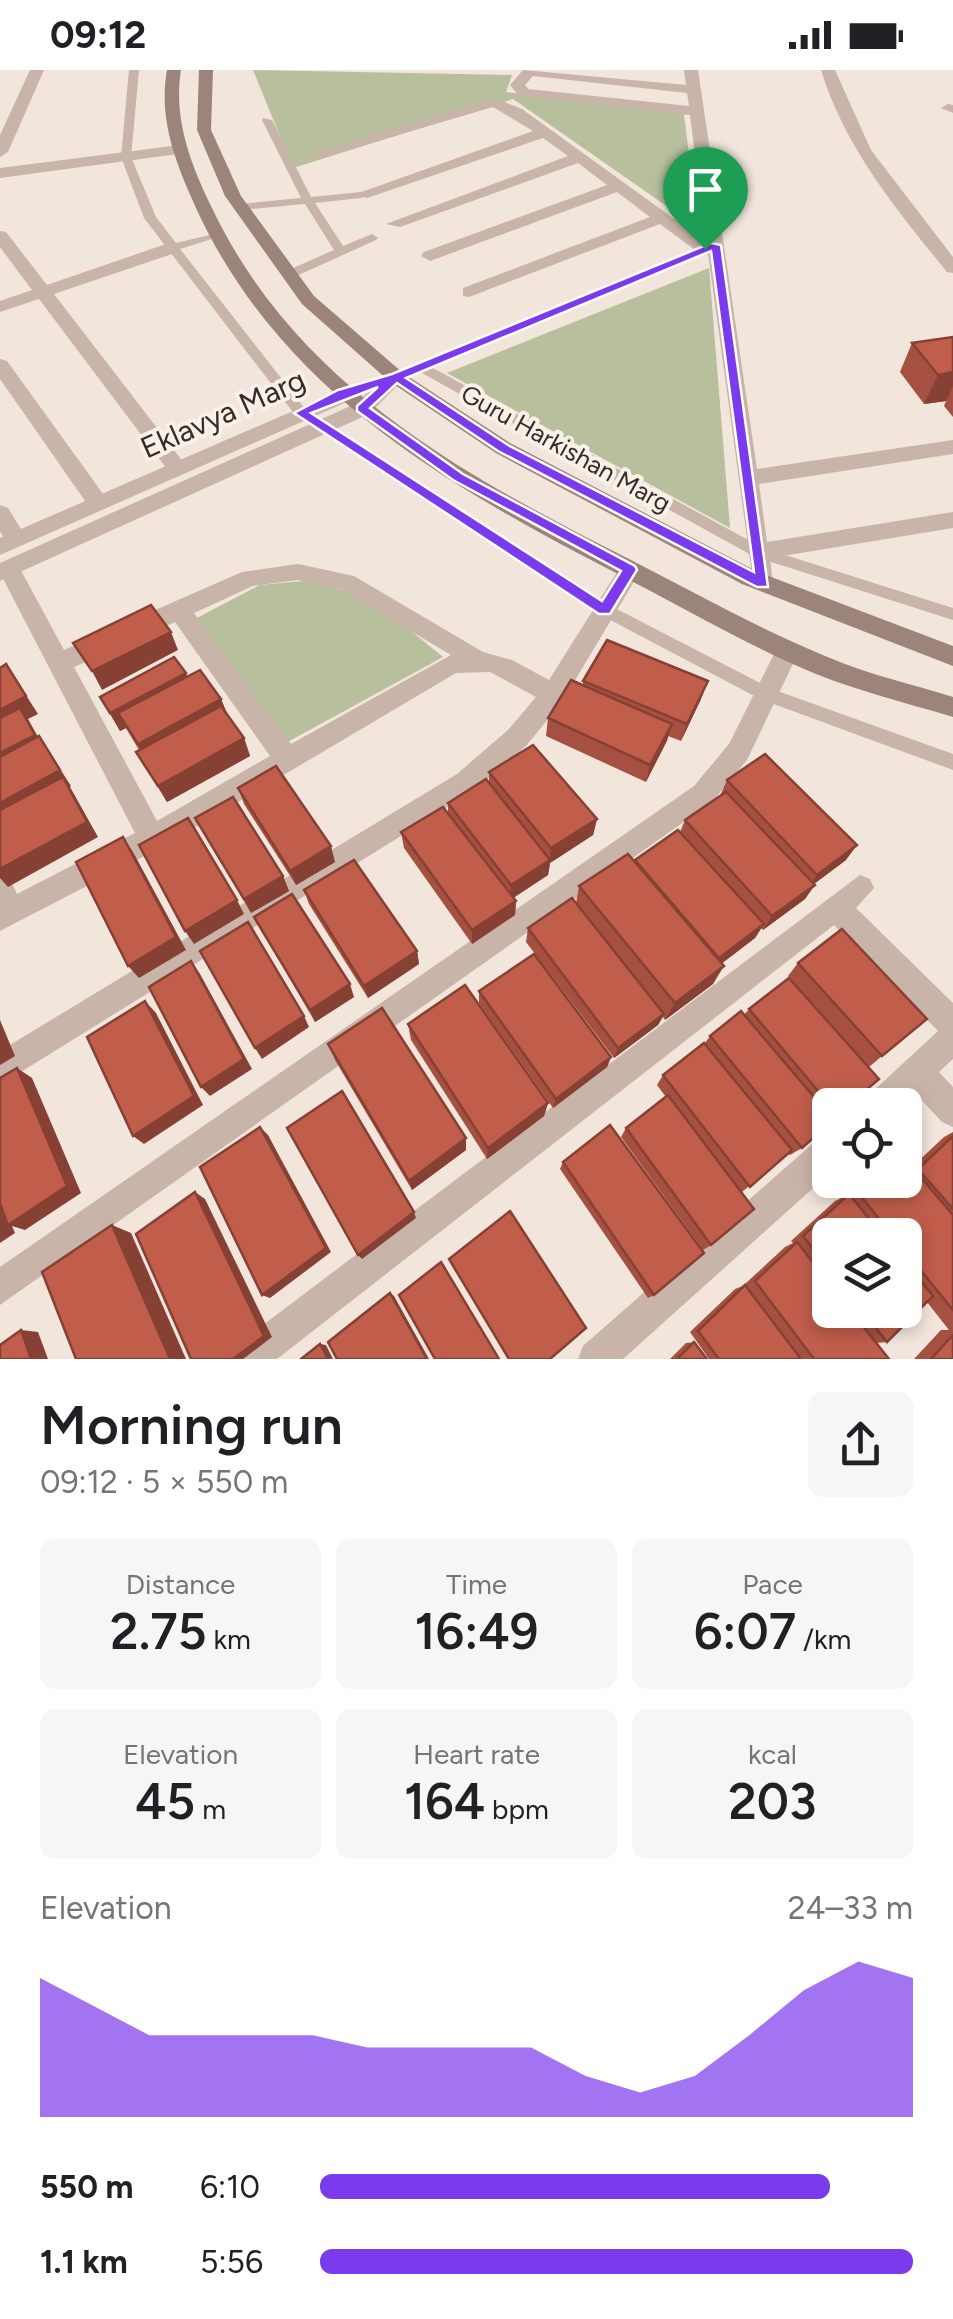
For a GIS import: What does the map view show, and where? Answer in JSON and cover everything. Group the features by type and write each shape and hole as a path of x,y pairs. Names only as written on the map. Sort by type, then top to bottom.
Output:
{"main road":[{"path":"174,70 174,131 214,235 279,325 342,393 458,477 630,570 823,666 953,707"},
{"name":"Guru Harkishan Marg","path":"206,70 204,130 240,207 308,300 396,377 503,448 762,583 953,656"}],"street":[{"path":"0,152 37,70"},
{"path":"691,70 710,247 762,583"},
{"path":"828,70 834,92 878,170 953,268"},
{"path":"694,90 614,75 530,71 516,85 524,92 696,112"},
{"path":"315,155 494,102 517,112 660,218 710,247"},
{"path":"361,195 542,133"},
{"path":"0,174 180,150"},
{"path":"394,224 578,158"},
{"path":"430,256 617,187"},
{"path":"469,292 660,218"},
{"path":"0,236 177,468"},
{"path":"0,307 172,248"},
{"path":"0,366 98,503"},
{"name":"Eklavya Marg","path":"6,557 98,503 342,393 396,377"},
{"name":"Eklavya Marg","path":"6,557 362,408 396,377"},
{"path":"748,478 953,447"},
{"path":"0,513 6,557 152,838"},
{"path":"758,552 953,520"},
{"path":"0,1069 466,782 517,738 553,695 630,570"},
{"path":"59,663 250,578 298,572 346,582 474,657 488,659 553,695"},
{"path":"179,610 288,760"},
{"path":"0,1288 703,794 738,752 788,648"},
{"path":"4,906 152,838 449,665 474,657"},
{"path":"248,1359 848,898 953,1024"},
{"path":"900,1088 953,1038"},
{"path":"918,1072 953,1111"},
{"path":"596,1359 812,1166"}],"lane":[{"path":"134,70 126,157 150,218 301,413 604,610 766,694 953,762"},
{"path":"267,120 307,199 340,250"},
{"path":"240,207 361,195"},
{"path":"172,248 214,235"},
{"path":"288,276 372,238"},
{"path":"396,377 710,247"},
{"path":"420,367 758,552 953,614"}],"green space":[{"path":"253,70 512,75 506,92 684,114 698,228 513,99 293,168"},
{"path":"709,268 730,528 447,373"},
{"path":"314,580 377,603 443,657 284,744 195,619 260,585"}],"building":[{"path":"953,337 953,372 938,375 912,343"},
{"path":"151,605 171,632 92,671 73,643"},
{"path":"607,640 708,681 687,724 583,681"},
{"path":"174,657 186,673 110,713 100,697"},
{"path":"6,664 26,696 0,710 0,668"},
{"path":"200,670 221,699 138,744 118,713"},
{"path":"571,680 672,724 650,765 548,718"},
{"path":"221,706 244,738 158,786 136,752"},
{"path":"20,708 35,735 0,753 0,718"},
{"path":"39,736 60,770 0,803 0,757"},
{"path":"533,745 597,819 551,848 489,772"},
{"path":"765,754 857,845 817,875 727,780"},
{"path":"276,766 331,846 290,871 238,788"},
{"path":"63,777 87,822 0,869 0,810"},
{"path":"486,779 550,860 511,885 448,803"},
{"path":"726,792 815,885 772,916 685,820"},
{"path":"233,797 283,876 244,899 195,818"},
{"path":"443,807 516,901 472,930 401,832"},
{"path":"188,818 237,900 185,931 139,845"},
{"path":"678,830 764,924 719,958 635,860"},
{"path":"123,837 176,937 128,966 76,862"},
{"path":"628,854 724,966 675,1003 579,886"},
{"path":"354,860 417,951 364,986 304,890"},
{"path":"292,894 350,984 310,1010 254,917"},
{"path":"572,898 664,1014 618,1048 528,928"},
{"path":"248,922 304,1016 255,1048 200,951"},
{"path":"842,929 927,1019 882,1056 798,963"},
{"path":"534,954 611,1057 556,1099 479,991"},
{"path":"191,961 244,1059 201,1087 149,987"},
{"path":"789,978 879,1079 868,1088 816,1088 749,1009"},
{"path":"465,985 548,1103 488,1148 408,1024"},
{"path":"145,1001 194,1096 133,1136 87,1037"},
{"path":"382,1008 466,1138 409,1181 328,1044"},
{"path":"741,1011 812,1095 812,1139 802,1148 710,1036"},
{"path":"704,1043 792,1150 750,1187 663,1075"},
{"path":"17,1068 67,1186 8,1225 0,1204 0,1078"},
{"path":"342,1091 414,1212 358,1255 287,1128"},
{"path":"668,1095 754,1209 711,1245 626,1128"},
{"path":"610,1125 704,1253 654,1295 563,1162"},
{"path":"260,1127 326,1248 262,1295 200,1167"},
{"path":"953,1136 953,1209 922,1174 922,1165"},
{"path":"922,1179 953,1215 953,1310 922,1272 922,1218 878,1218 862,1198 922,1198"},
{"path":"195,1192 264,1336 233,1359 191,1359 136,1234"},
{"path":"845,1198 852,1198 868,1218 823,1218"},
{"path":"510,1211 586,1328 550,1359 509,1359 449,1259"},
{"path":"112,1225 170,1359 76,1359 42,1272"},
{"path":"812,1228 812,1247 803,1236"},
{"path":"797,1242 812,1261 812,1328 864,1328 889,1359 814,1359 755,1281"},
{"path":"441,1262 499,1359 435,1359 399,1295"},
{"path":"922,1283 933,1296 922,1307"},
{"path":"745,1285 801,1359 719,1359 698,1331"},
{"path":"390,1293 427,1359 337,1359 328,1342"},
{"path":"876,1328 901,1328 887,1342"},
{"path":"21,1330 31,1359 0,1359 0,1345"},
{"path":"953,1335 953,1359 931,1359"},
{"path":"694,1342 707,1359 677,1359"},
{"path":"320,1344 328,1359 301,1359"}],"route":[{"path":"705,249 396,377 362,408 458,477 544,527 630,570 604,610 301,413 342,393 396,377 433,406 503,448 762,583 715,245 705,249"}]}
